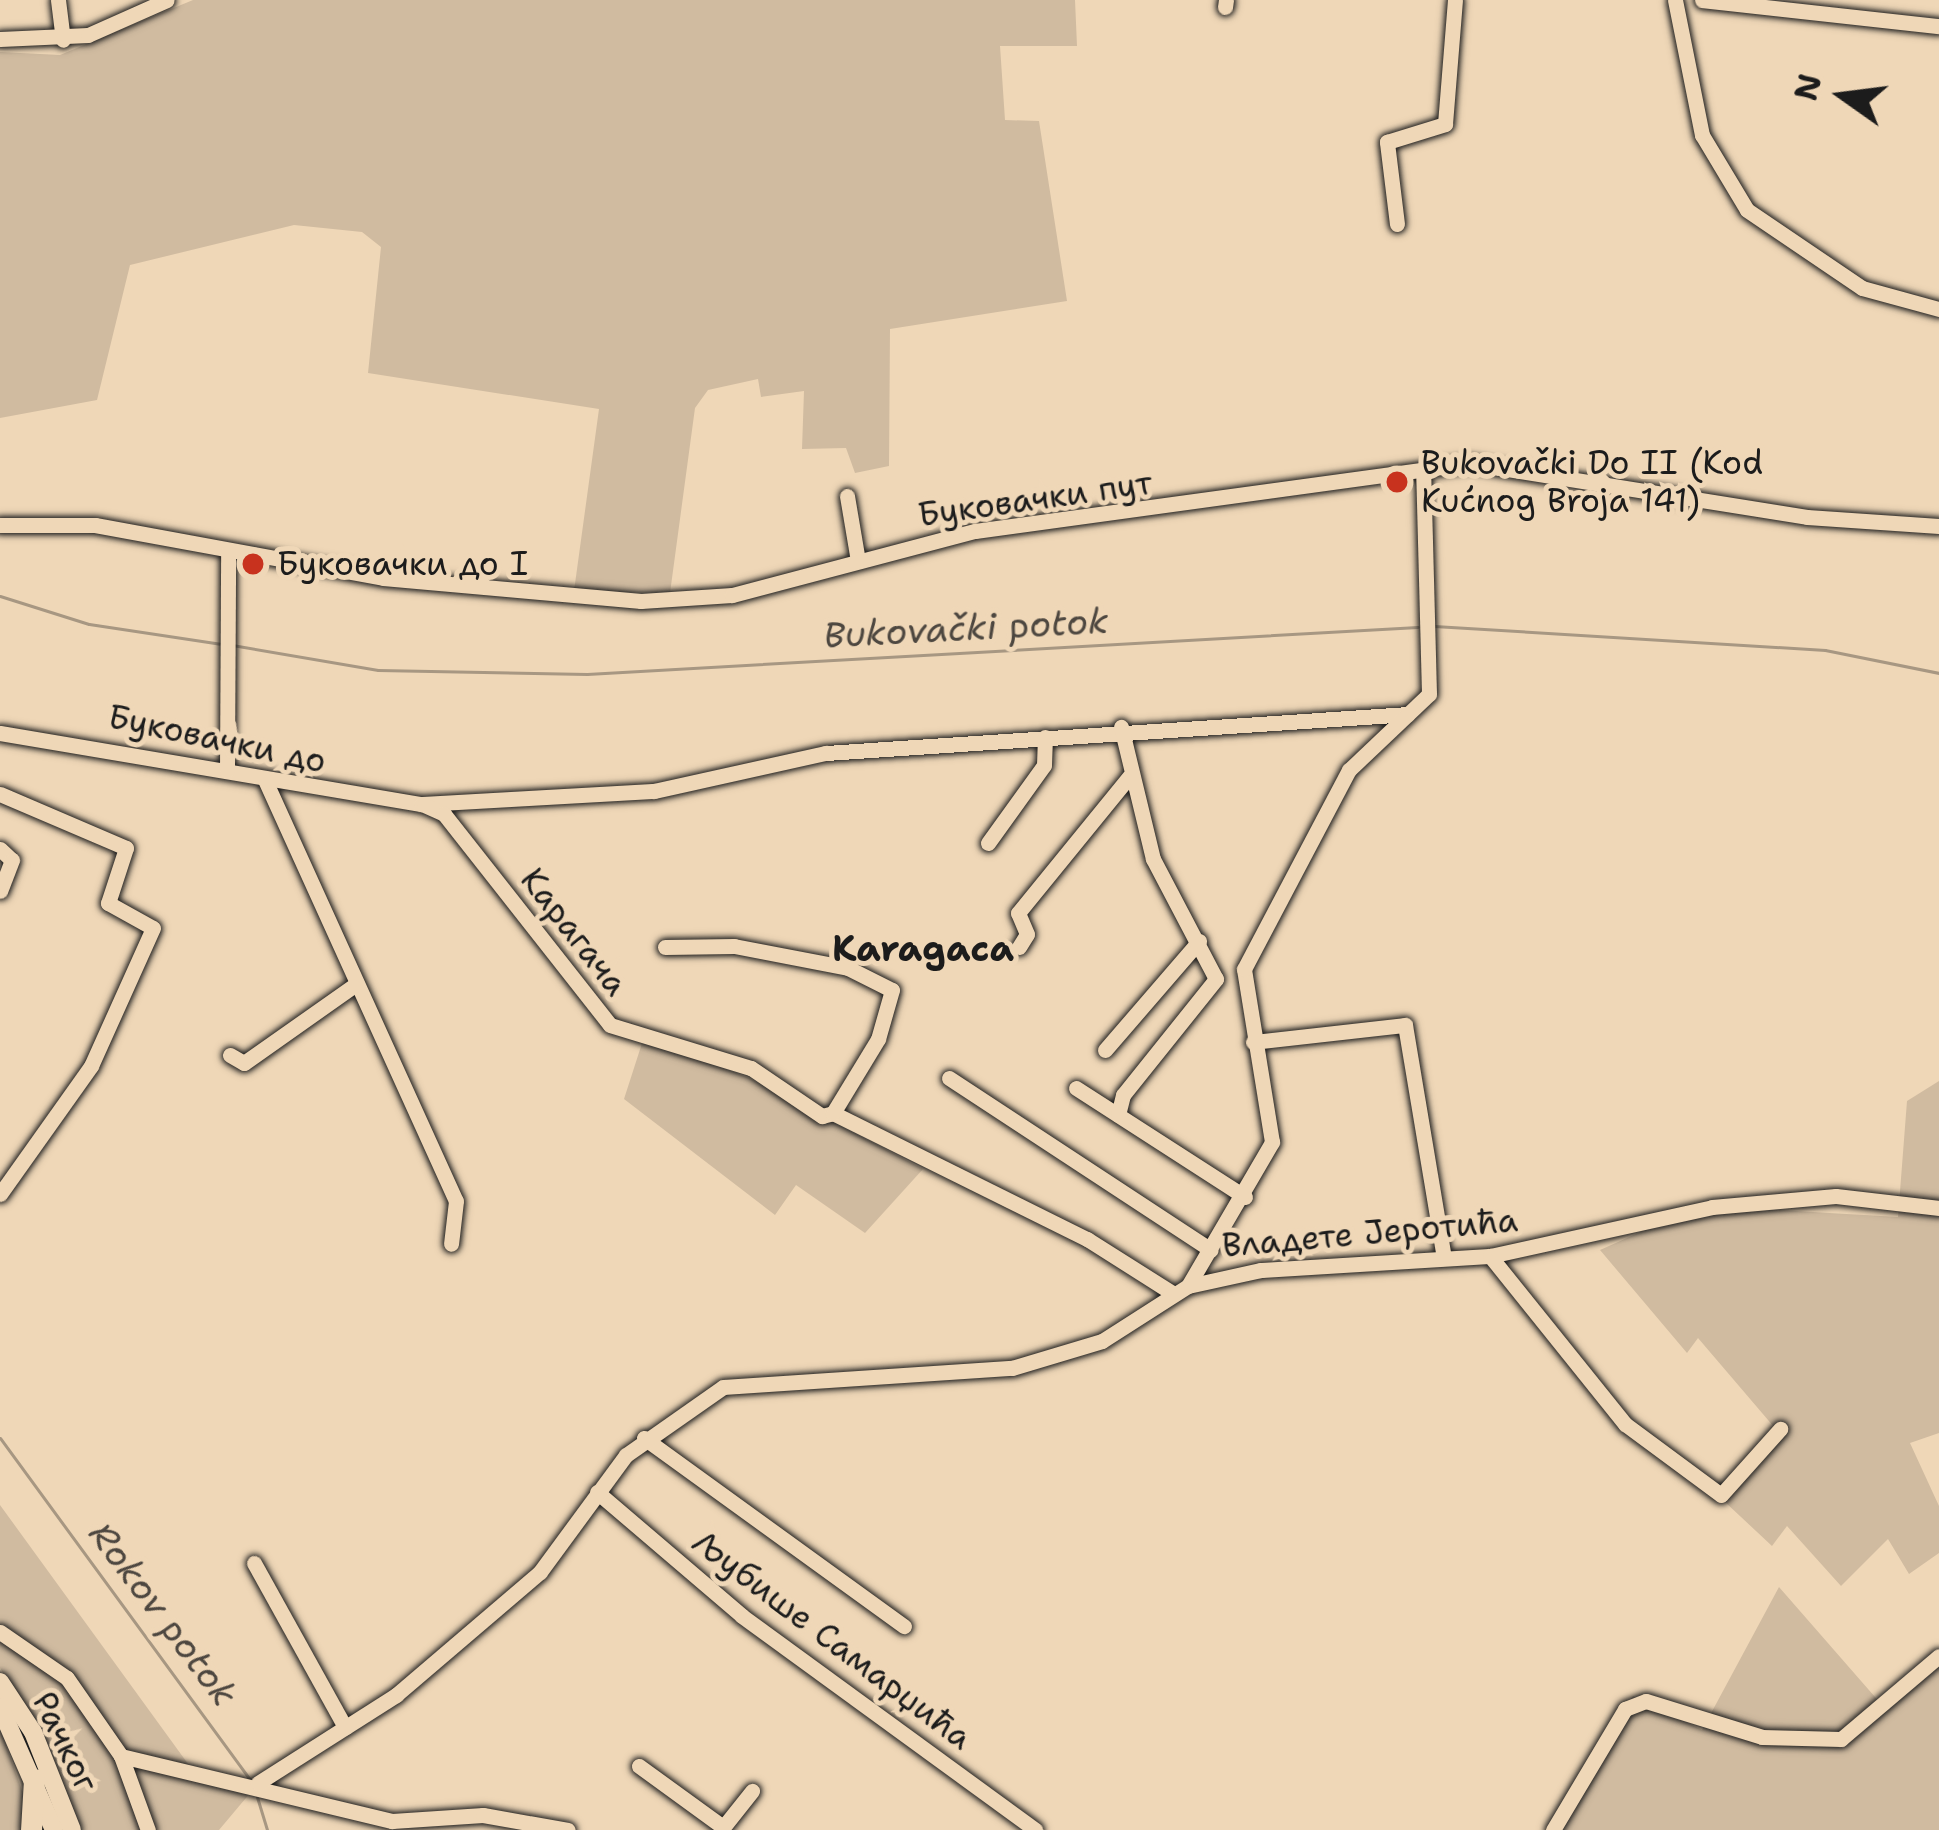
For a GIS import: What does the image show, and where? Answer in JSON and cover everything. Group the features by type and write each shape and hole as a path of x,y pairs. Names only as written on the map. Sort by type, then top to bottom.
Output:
{"highway":[{"path":"31,1830 34,1779"}],"main road":[{"name":"Рачког","path":"0,1682 33,1732 72,1830"},
{"name":"Рачког","path":"0,1707 53,1830"}],"street":[{"path":"58,0 63,40"},
{"path":"0,39 63,40 167,0"},
{"path":"1397,224 1387,142 1445,124 1455,0"},
{"path":"1675,0 1702,135 1747,210 1862,288 1939,309"},
{"path":"1702,0 1939,26"},
{"name":"Буковачки пут","path":"0,525 95,525 387,579 640,601 732,595 975,532 1496,462 1785,514 1939,526"},
{"path":"1181,1290 1245,1197 1273,1127 1242,993 1250,956 1337,789 1431,689 1423,470"},
{"path":"848,496 858,561"},
{"path":"227,771 228,550"},
{"name":"Буковачки до","path":"0,733 422,804 653,791 826,753 1121,727 1328,725 1408,714"},
{"path":"1118,1115 1123,1095 1216,979 1154,860 1129,777 1121,727"},
{"path":"988,843 1044,765 1045,737"},
{"path":"1019,947 1028,934 1018,913 1129,777"},
{"path":"265,781 353,986 456,1201 451,1244"},
{"path":"0,794 126,848 108,903 153,925 91,1066 0,1194"},
{"name":"Карагача","path":"422,804 444,814 610,1025 700,1048 822,1116 833,1113 1181,1290"},
{"path":"0,849 12,860 0,891"},
{"path":"1105,1050 1199,941"},
{"name":"Карагача","path":"665,947 734,946 848,968 892,990 878,1039 833,1113"},
{"path":"230,1055 244,1063 353,986"},
{"path":"1253,1042 1405,1025 1444,1258"},
{"path":"949,1078 1211,1250"},
{"path":"1076,1088 1245,1197"},
{"name":"Владете Јеротића","path":"252,1784 345,1727 540,1573 596,1492 644,1438 707,1393 760,1378 954,1378 1055,1358 1102,1341 1181,1290 1261,1270 1490,1256 1712,1208 1836,1196 1939,1208"},
{"path":"1490,1256 1625,1424 1721,1495 1780,1429"},
{"path":"644,1438 904,1626"},
{"name":"Љубише Самарџића","path":"596,1492 742,1616 1035,1830"},
{"path":"254,1563 345,1727"},
{"path":"0,1632 57,1666 121,1756 148,1830"},
{"path":"1553,1830 1625,1708 1646,1701 1762,1737 1841,1739 1939,1656"},
{"path":"121,1756 252,1784 394,1826 483,1814 568,1830"},
{"path":"639,1766 722,1829 752,1791"}],"shaded area":[{"path":"193,0 1075,0 1077,46 1000,46 1005,120 1039,121 1067,301 890,329 889,466 855,473 846,448 802,449 804,391 761,397 758,379 708,390 695,408 670,593 574,591 599,409 368,373 381,247 362,232 294,225 130,265 97,400 0,418 0,52 60,55"},
{"path":"644,1037 749,1078 923,1169 865,1233 796,1185 775,1215 624,1099"},
{"path":"1939,1081 1939,1433 1910,1443 1939,1506 1939,1553 1909,1574 1888,1539 1841,1586 1787,1526 1772,1546 1725,1502 1780,1434 1698,1338 1687,1353 1600,1250 1674,1217 1760,1209 1898,1217 1907,1101"},
{"path":"0,1505 191,1768 256,1786 219,1830 77,1830 40,1733 0,1668"},
{"path":"1779,1587 1882,1705 1939,1661 1939,1830 1555,1830 1633,1696 1702,1730"},
{"path":"0,1728 25,1799 23,1830 0,1830"}],"waterway":[{"name":"Bukovački potok","path":"0,596 89,624 222,644"},
{"name":"Bukovački potok","path":"1434,626 1825,650 1939,673"},
{"name":"Bukovački potok","path":"232,645 378,670 587,674 1418,627"},
{"name":"Rokov potok","path":"0,1438 252,1782"},
{"name":"Rokov potok","path":"257,1797 267,1830"}],"place":[{"name":"Bukovački Do II (Kod Kućnog Broja 141)","path":"1397,482"},
{"name":"Буковачки до I","path":"253,564"}],"district":[{"name":"Karagaca","path":"923,949"}]}
